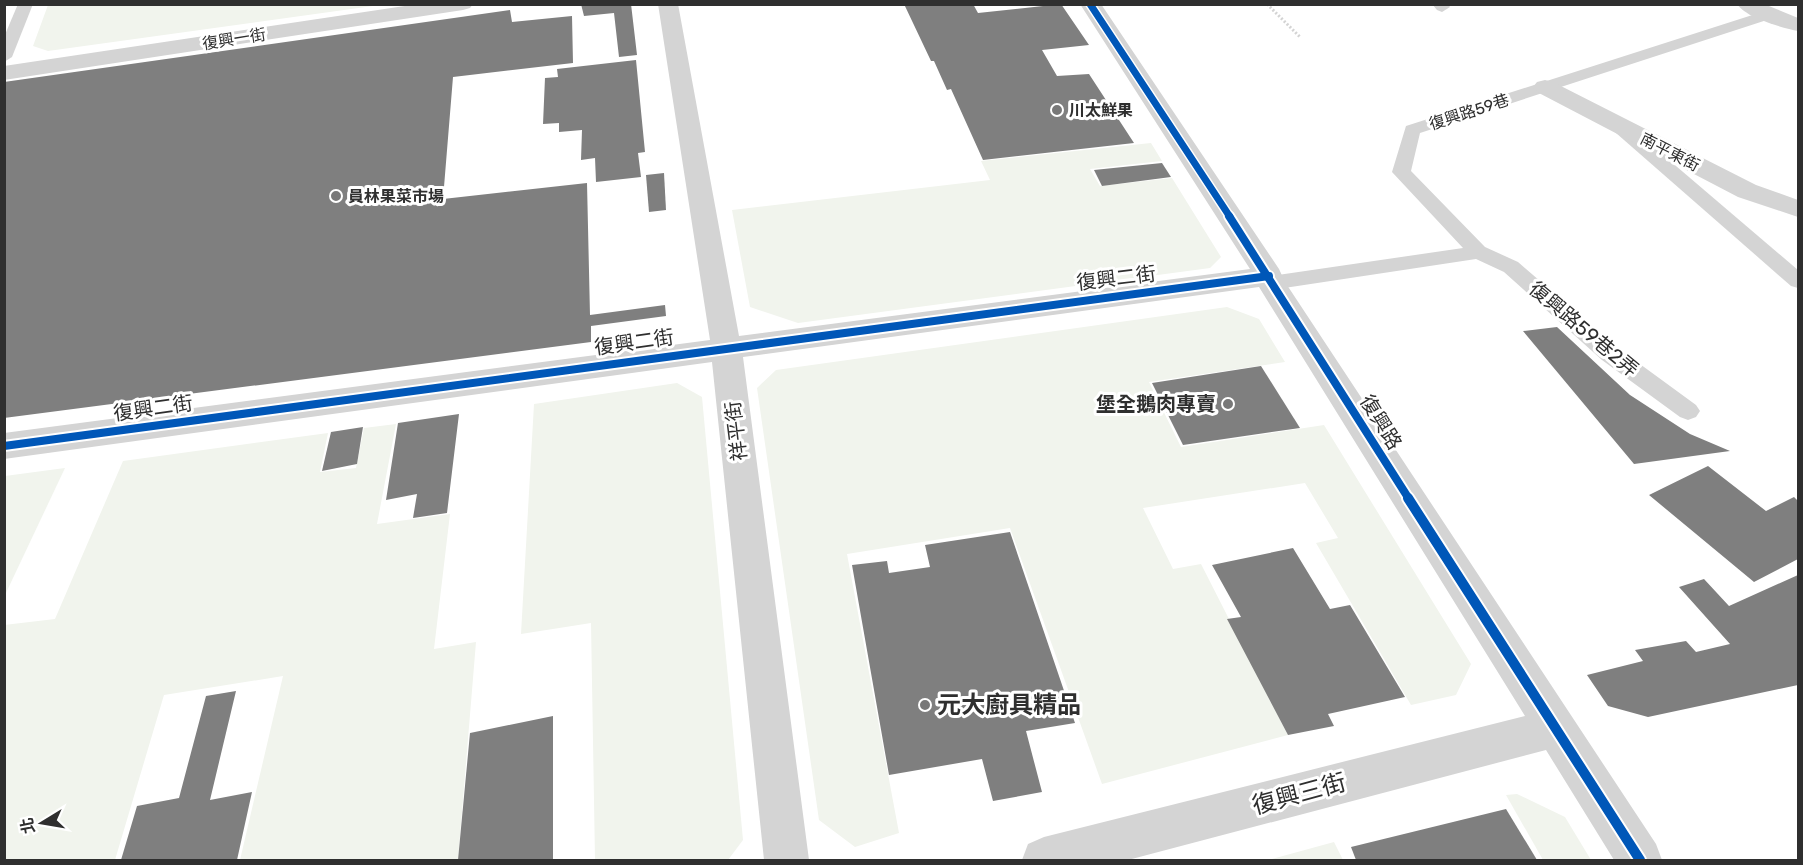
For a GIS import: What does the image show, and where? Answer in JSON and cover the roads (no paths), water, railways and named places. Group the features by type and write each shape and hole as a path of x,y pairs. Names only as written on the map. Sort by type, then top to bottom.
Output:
{"street":[{"name":"復興一街","path":"4,73 463,4"},
{"name":"祥平街","path":"668,4 726,348 787,861"},
{"name":"復興路","path":"1090,4 1270,280 1640,861"},
{"path":"1747,4 1768,15 1798,25"},
{"name":"南平東街","path":"1545,87 1748,192 1798,209"},
{"name":"復興二街","path":"4,446 726,348 1270,280"},
{"name":"復興三街","path":"1044,861 1554,728"}],"lane":[{"path":"4,57 26,4"},
{"name":"復興路59巷","path":"1478,252 1401,172 1412,130 1768,15"},
{"path":"1618,125 1798,281"},
{"path":"1270,280 1478,252"},
{"name":"復興路59巷2弄","path":"1478,252 1512,267 1610,354 1689,411"}],"place":[{"name":"川太鮮果","path":"1057,110"},
{"name":"員林果菜市場","path":"336,196"},
{"name":"堡全鵝肉專賣","path":"1228,404"},
{"name":"元大廚具精品","path":"925,705"}]}
